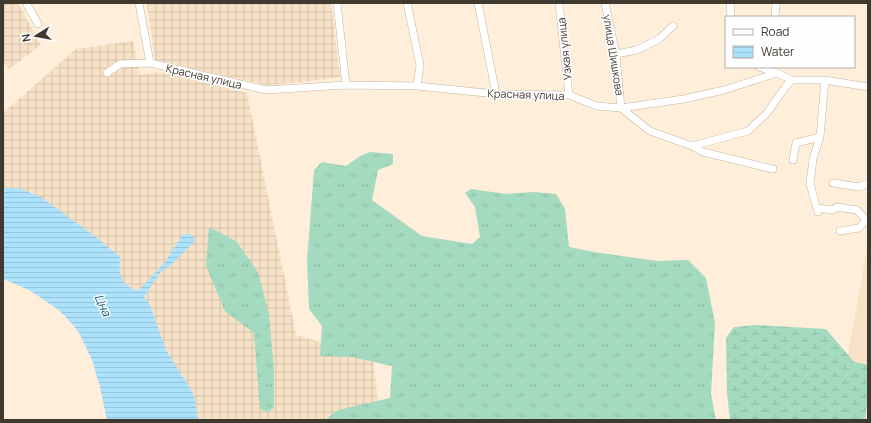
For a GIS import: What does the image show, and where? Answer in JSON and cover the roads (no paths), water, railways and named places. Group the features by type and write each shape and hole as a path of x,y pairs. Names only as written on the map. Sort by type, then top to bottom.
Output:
{"street":[{"path":"26,3 38,24"},
{"path":"138,3 150,63"},
{"path":"336,3 346,85"},
{"path":"407,3 420,65 417,86"},
{"path":"478,3 496,94"},
{"name":"Узкая улица","path":"559,3 569,95"},
{"name":"улица Шишкова","path":"605,3 616,54 621,108"},
{"path":"730,3 732,16"},
{"path":"775,16 776,3"},
{"path":"616,54 637,50 659,39 673,26"},
{"name":"Красная улица","path":"107,73 120,64 150,63 266,90 346,85 417,86 496,94 569,95 597,106 621,108 691,98 724,90 775,70"},
{"path":"764,68 775,70 792,80 825,80 868,87"},
{"path":"692,146 748,130 767,113 792,80"},
{"path":"825,80 820,138 813,159 810,184 818,210 833,210 837,207 857,210 867,222 859,228 840,231"},
{"path":"621,108 650,132 692,146 703,152 773,169"},
{"path":"793,160 796,143 820,138"},
{"path":"833,183 860,187 868,183"}],"water":[{"name":"Цна","path":"3,188 18,188 41,197 101,241 120,257 120,274 124,283 132,289 138,291 165,262 183,234 193,235 195,241 173,263 160,273 144,297 150,305 166,350 193,393 199,420 107,420 100,387 92,360 79,333 60,311 29,290 3,279"}]}
